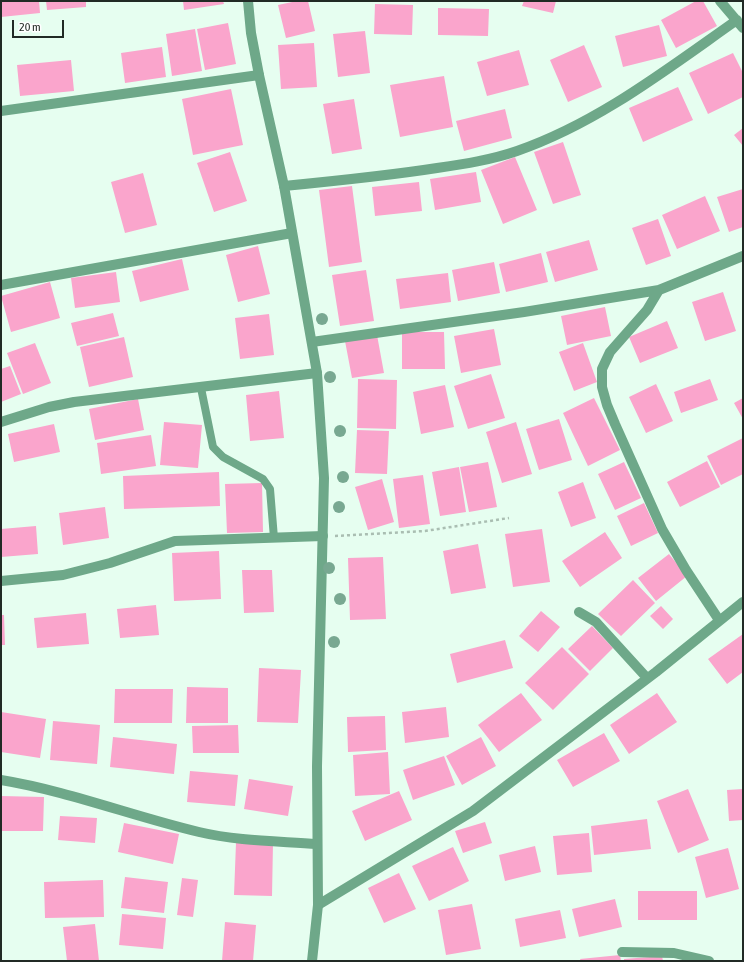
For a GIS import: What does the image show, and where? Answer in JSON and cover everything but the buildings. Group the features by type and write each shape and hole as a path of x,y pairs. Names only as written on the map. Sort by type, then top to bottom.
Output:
{"street":[{"path":"248,1 259,75 284,186 317,373 324,478 317,766 318,905 312,961"},
{"path":"284,186 379,177 473,163 516,152 563,133 636,90 740,24 720,1"},
{"path":"1,111 259,75"},
{"path":"1,285 292,233"},
{"path":"312,342 524,312 659,290 743,256"},
{"path":"659,290 646,310 610,352 602,369 602,388 615,424 662,529 686,570 720,620"},
{"path":"1,422 49,407 74,402 317,373"},
{"path":"1,581 63,575 110,563 175,541 323,536"},
{"path":"318,905 473,811 647,678 743,602"},
{"path":"579,612 596,622 647,678"},
{"path":"1,780 66,794 200,832 243,839 317,844"},
{"path":"622,952 674,953 709,961"}],"lane":[{"path":"201,388 213,448 223,457 263,479 270,489 274,538"}],"path":[{"path":"323,536 425,531 509,518"}]}
